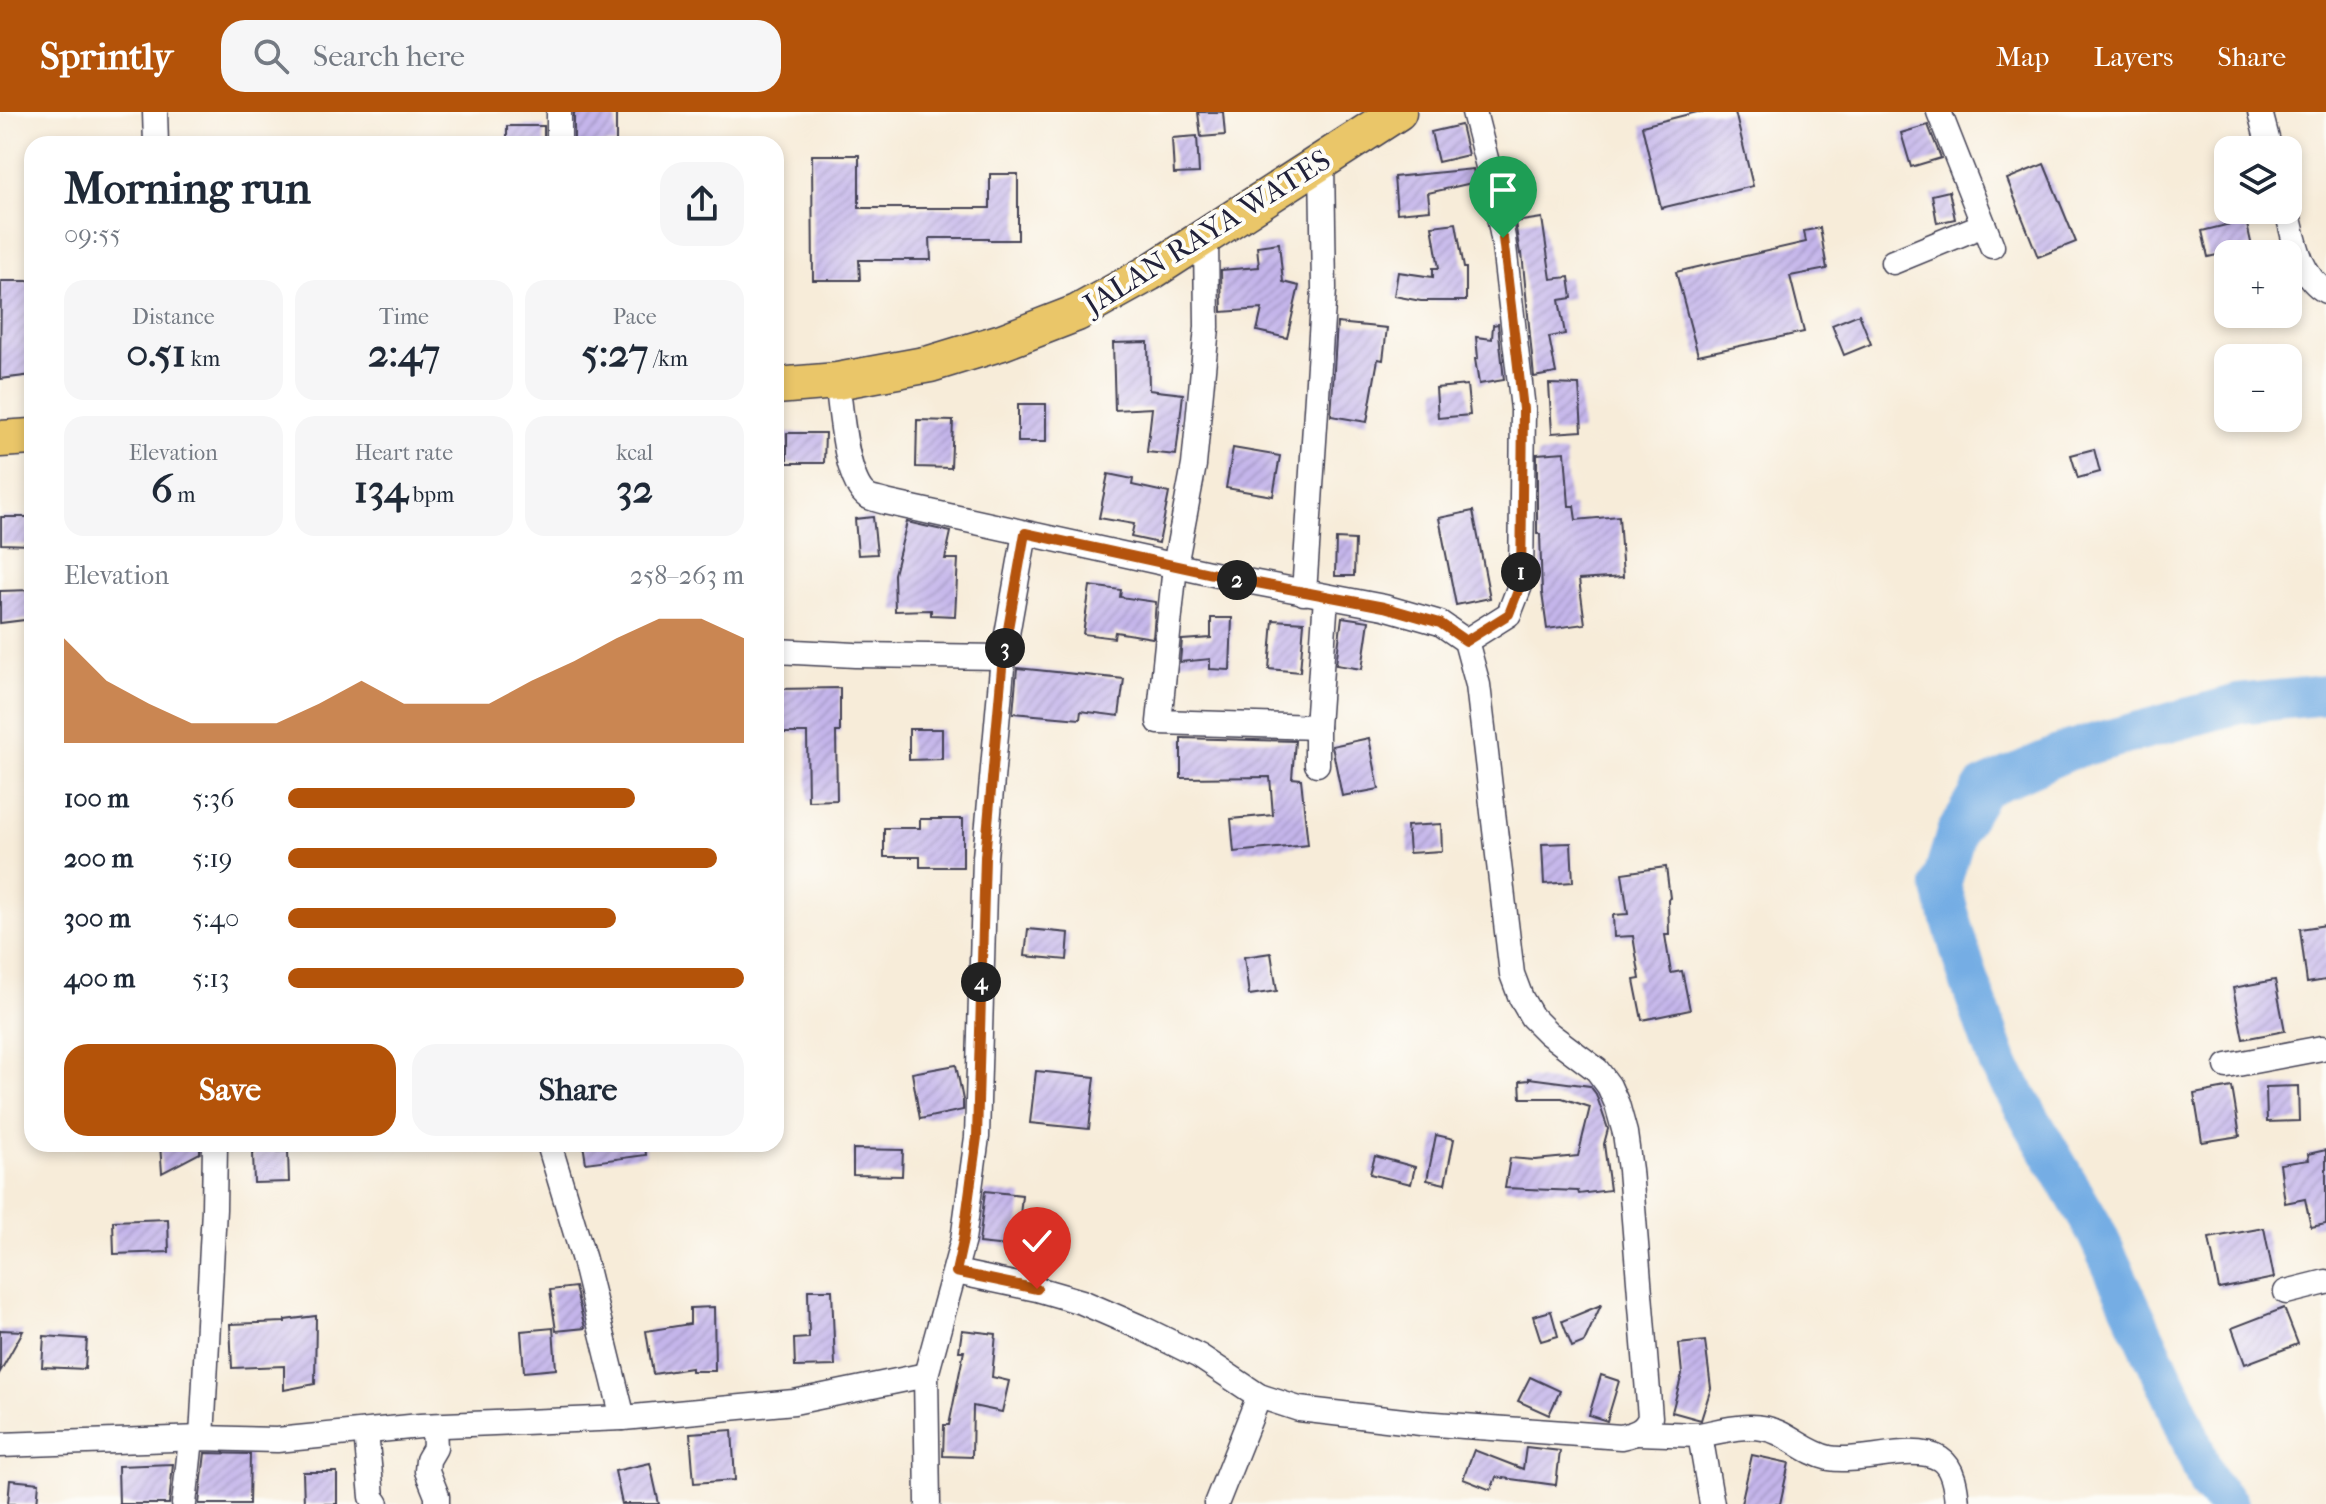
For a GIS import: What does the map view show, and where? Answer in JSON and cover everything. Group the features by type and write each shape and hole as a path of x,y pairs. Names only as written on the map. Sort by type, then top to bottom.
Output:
{"highway":[{"name":"JALAN RAYA WATES","path":"784,385 837,381 930,364 1002,342 1077,313 1149,273 1398,112"},
{"path":"0,439 24,438"}],"street":[{"path":"155,112 156,136"},
{"path":"559,112 559,136"},
{"path":"1466,641 1509,614 1521,583 1523,409 1503,238 1474,112"},
{"path":"1893,262 1988,236 1939,112"},
{"path":"2260,112 2266,136"},
{"path":"1317,764 1315,595 1324,289 1322,162"},
{"path":"2291,224 2307,273 2326,291"},
{"path":"1206,235 1207,327 1194,465 1175,566 1159,722 1317,727"},
{"path":"837,381 848,458 854,477 866,496 1175,566 1384,607 1440,623 1466,641 1478,685 1512,974 1532,1017 1597,1070 1609,1086 1625,1133 1650,1417 1647,1426 1637,1433"},
{"path":"928,1504 926,1375 963,1240 977,1137 985,857 1003,657 1025,533"},
{"path":"784,651 1003,657"},
{"path":"2227,1066 2325,1055"},
{"path":"184,1504 197,1439 214,1209 215,1152"},
{"path":"551,1152 588,1273 623,1418"},
{"path":"956,1272 1082,1302 1199,1356 1259,1396 1299,1409 1421,1423 1621,1437 1637,1433 1700,1435 1745,1426 1776,1432 1830,1458 1923,1453 1941,1460 1949,1469 1957,1504"},
{"path":"2286,1292 2326,1282"},
{"path":"0,1445 197,1439 277,1440 434,1426 623,1418 794,1402 926,1375"},
{"path":"1216,1504 1259,1396"},
{"path":"434,1426 435,1448 428,1460 427,1471 437,1504"},
{"path":"366,1432 372,1497 377,1504"},
{"path":"1700,1435 1712,1504"}],"building":[{"path":"574,112 616,112 616,136 574,136"},
{"path":"1198,112 1223,112 1225,135 1201,137"},
{"path":"1697,112 1735,112 1753,186 1661,208 1642,126"},
{"path":"1461,125 1468,155 1438,162 1431,132"},
{"path":"1928,125 1941,158 1911,167 1901,133"},
{"path":"507,126 544,126 544,136 507,136"},
{"path":"1197,136 1199,173 1174,174 1172,138"},
{"path":"812,155 859,155 859,208 990,208 990,174 1018,174 1018,240 930,238 931,260 859,260 860,280 813,280"},
{"path":"2044,164 2076,242 2038,257 2007,179"},
{"path":"1473,169 1476,182 1428,193 1430,210 1397,213 1394,177"},
{"path":"1949,191 1955,219 1937,223 1932,195"},
{"path":"1542,218 1551,279 1569,277 1572,298 1559,300 1565,334 1549,337 1556,373 1534,377 1522,253 1515,222"},
{"path":"1456,223 1466,268 1466,301 1421,301 1394,296 1398,272 1433,277 1433,268 1439,268 1432,226"},
{"path":"2230,224 2247,224 2250,240 2214,240 2214,256 2208,257 2202,231"},
{"path":"1820,228 1827,269 1790,276 1804,332 1698,355 1676,272 1806,242 1804,231"},
{"path":"1279,243 1283,282 1299,286 1287,338 1257,331 1262,309 1222,312 1221,270 1259,267 1257,246"},
{"path":"1,281 24,281 24,376 0,379"},
{"path":"1859,314 1871,344 1844,355 1832,325"},
{"path":"1337,323 1387,328 1383,360 1378,359 1367,422 1331,416"},
{"path":"1498,324 1504,380 1479,384 1476,337 1492,339 1493,325"},
{"path":"1148,342 1149,390 1183,394 1176,455 1147,452 1152,408 1115,410 1113,343"},
{"path":"1549,384 1579,385 1582,431 1552,433"},
{"path":"1467,385 1470,415 1438,418 1436,388"},
{"path":"1018,404 1046,404 1046,442 1018,442"},
{"path":"917,420 953,421 951,468 916,467"},
{"path":"787,433 825,433 824,463 787,463"},
{"path":"1233,448 1280,456 1273,496 1226,488"},
{"path":"2094,449 2100,472 2078,478 2071,455"},
{"path":"1565,452 1569,506 1574,506 1576,520 1619,516 1623,577 1579,580 1585,624 1547,629 1540,534 1537,534 1537,454"},
{"path":"1108,474 1133,479 1132,485 1169,493 1159,543 1131,537 1134,524 1099,518"},
{"path":"1473,511 1490,598 1456,605 1439,518"},
{"path":"1,517 24,517 24,545 1,544"},
{"path":"873,517 877,554 858,555 855,519"},
{"path":"907,522 951,532 945,559 958,559 955,616 931,615 931,610 895,611 894,574"},
{"path":"1336,539 1355,540 1354,576 1335,576"},
{"path":"1090,586 1121,590 1120,597 1156,602 1153,638 1115,632 1114,638 1083,634"},
{"path":"24,590 24,620 0,623 0,591"},
{"path":"1342,617 1369,621 1362,669 1336,665"},
{"path":"1211,618 1232,618 1230,670 1210,669 1210,659 1180,662 1182,640 1211,638"},
{"path":"1273,620 1304,622 1300,672 1269,669"},
{"path":"1017,668 1124,679 1119,716 1081,711 1080,719 1013,713"},
{"path":"840,688 840,732 836,732 837,800 808,801 807,733 784,733 784,689"},
{"path":"909,729 942,729 942,759 909,760"},
{"path":"1181,738 1295,741 1292,778 1301,779 1308,845 1234,852 1231,819 1273,815 1270,777 1181,778"},
{"path":"1369,738 1379,789 1342,796 1332,746"},
{"path":"920,819 963,819 963,867 920,867 920,857 884,857 884,828 920,828"},
{"path":"1441,824 1442,851 1409,853 1407,826"},
{"path":"1571,843 1573,882 1544,884 1542,844"},
{"path":"1666,867 1670,898 1669,935 1665,935 1671,973 1682,971 1690,1010 1642,1020 1634,980 1640,979 1633,936 1614,937 1613,915 1628,914 1622,873"},
{"path":"2326,925 2326,980 2307,983 2300,929"},
{"path":"1028,929 1069,933 1067,960 1025,956"},
{"path":"1271,953 1277,991 1249,995 1244,957"},
{"path":"2275,980 2285,1031 2243,1039 2233,988"},
{"path":"956,1065 963,1110 920,1119 912,1073"},
{"path":"1036,1071 1095,1077 1089,1129 1030,1123"},
{"path":"1529,1078 1590,1086 1596,1094 1608,1129 1604,1144 1610,1190 1579,1194 1578,1191 1505,1188 1510,1158 1535,1160 1578,1156 1590,1107 1562,1098 1521,1098 1520,1081"},
{"path":"2298,1086 2299,1121 2267,1122 2266,1087"},
{"path":"2232,1087 2240,1136 2202,1142 2194,1094"},
{"path":"1436,1135 1454,1139 1445,1184 1427,1180"},
{"path":"853,1149 903,1150 902,1176 853,1175"},
{"path":"2326,1150 2326,1224 2311,1227 2305,1199 2285,1203 2280,1164 2309,1160 2308,1154"},
{"path":"161,1152 200,1152 200,1153 162,1173"},
{"path":"253,1152 288,1152 289,1182 254,1183"},
{"path":"584,1152 646,1152 646,1155 586,1163"},
{"path":"1375,1156 1415,1167 1411,1184 1370,1174"},
{"path":"985,1191 1022,1195 1017,1247 979,1243"},
{"path":"168,1219 169,1252 114,1254 113,1221"},
{"path":"2264,1228 2274,1278 2219,1289 2209,1238"},
{"path":"575,1287 585,1328 556,1331 550,1290"},
{"path":"808,1290 832,1290 835,1366 795,1367 794,1339 809,1338"},
{"path":"1601,1305 1584,1342 1572,1347 1562,1321"},
{"path":"714,1307 715,1371 691,1371 691,1368 653,1374 646,1331 690,1324 690,1308"},
{"path":"2284,1308 2298,1344 2245,1364 2232,1328"},
{"path":"1551,1311 1558,1336 1541,1341 1533,1316"},
{"path":"316,1316 315,1384 284,1390 284,1366 232,1368 230,1324 285,1322"},
{"path":"553,1328 556,1369 524,1372 521,1331"},
{"path":"0,1330 23,1331 0,1372"},
{"path":"962,1330 996,1334 992,1377 1009,1381 1002,1412 973,1406 972,1457 943,1456 944,1425 949,1425 964,1351 959,1351"},
{"path":"44,1336 87,1339 85,1369 42,1367"},
{"path":"1705,1341 1711,1388 1701,1420 1672,1412 1682,1374 1679,1344"},
{"path":"1601,1375 1619,1381 1607,1421 1589,1415"},
{"path":"1530,1377 1560,1391 1549,1415 1518,1401"},
{"path":"732,1430 735,1480 694,1483 690,1433"},
{"path":"1526,1447 1560,1451 1556,1485 1496,1477 1491,1490 1463,1479 1474,1450 1523,1469"},
{"path":"205,1453 250,1454 249,1504 199,1504"},
{"path":"1752,1455 1789,1463 1780,1504 1741,1504"},
{"path":"650,1463 659,1504 622,1504 615,1471"},
{"path":"173,1464 169,1504 119,1504 118,1466"},
{"path":"303,1472 337,1472 337,1504 304,1504"},
{"path":"10,1480 39,1483 37,1504 8,1504"}],"waterway":[{"path":"2228,1504 2209,1485 2173,1397 2094,1228 1999,1065 1967,974 1941,885 1956,833 1983,788 2070,750 2238,704 2326,695"}],"route":[{"path":"1037,1289 956,1272 977,1137 985,857 1003,657 1025,533 1304,593 1384,607 1440,623 1466,641 1489,628 1509,614 1521,583 1523,409 1503,238"}]}
